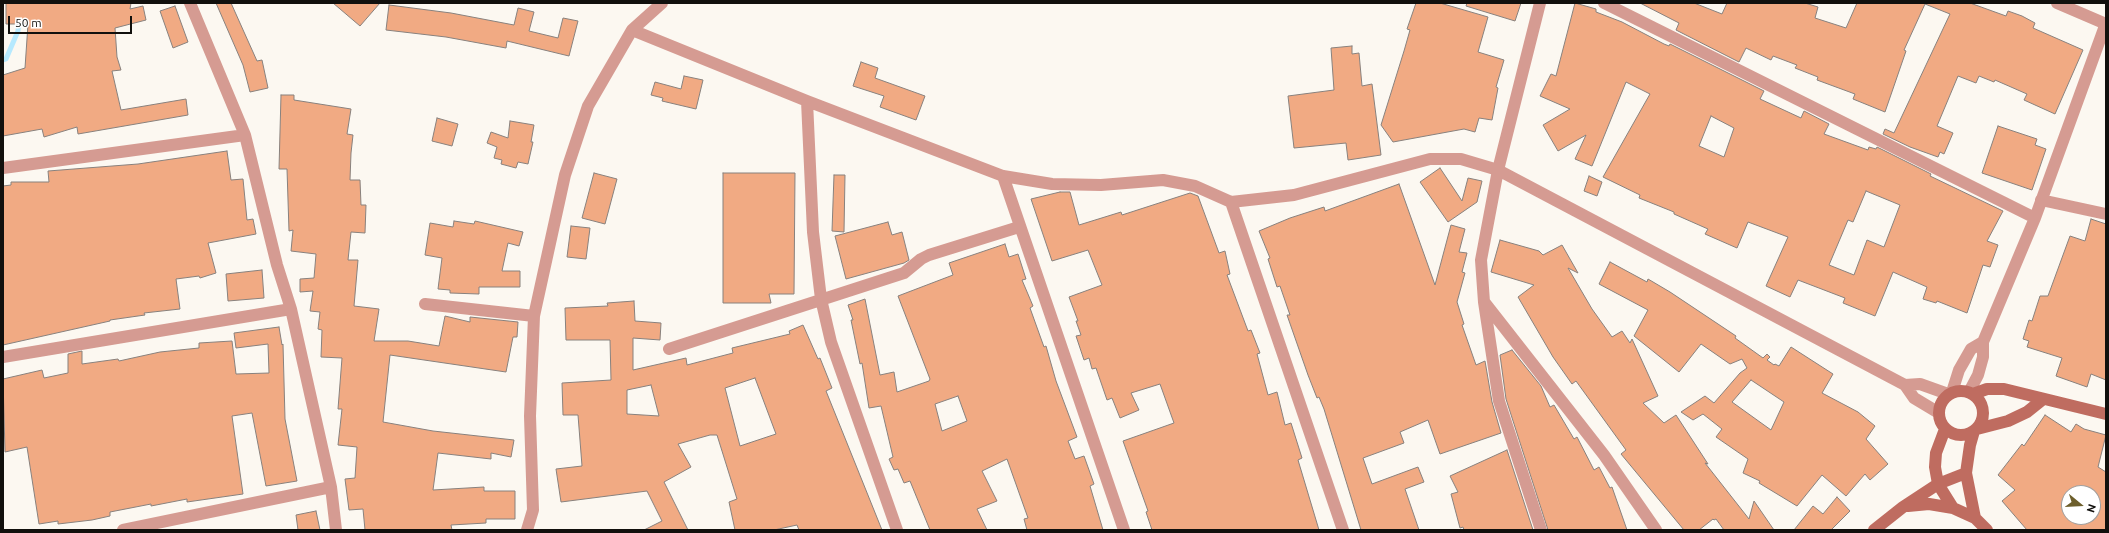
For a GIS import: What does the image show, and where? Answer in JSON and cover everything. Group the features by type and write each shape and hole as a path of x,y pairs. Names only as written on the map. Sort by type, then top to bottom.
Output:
{"street":[{"path":"190,3 245,135 277,265 291,309 331,487 336,530"},
{"path":"527,530 533,510 530,416 534,316 565,175 588,106 632,30 662,3"},
{"path":"1540,3 1498,170 1481,260 1484,302 1499,401 1541,530"},
{"path":"1604,3 2035,218"},
{"path":"1971,393 1984,357 1983,342 2035,218 2106,24 2057,3"},
{"path":"632,30 807,101 1003,176 1052,184 1101,185 1163,180 1195,186 1231,202 1294,195 1430,159 1461,159 1498,170 1905,385 1914,398 1939,413"},
{"path":"807,101 812,232 821,299 831,342 897,530"},
{"path":"3,168 245,135"},
{"path":"1003,176 1019,227 1124,530"},
{"path":"2041,200 2106,214"},
{"path":"1231,202 1343,530"},
{"path":"669,349 904,273 921,259 929,255 1019,227"},
{"path":"1484,302 1604,455 1656,530"},
{"path":"425,304 534,316"},
{"path":"3,357 291,309"},
{"path":"1983,342 1970,349 1959,370 1950,393 1940,404 1940,422 1945,429 1953,434 1961,436 1975,430 2008,421 2021,415 2042,400"},
{"path":"1905,385 1920,384 1950,393 1961,390 1971,393 1980,400 1983,408 1982,421 1975,430 1970,445 1966,473 1975,518"},
{"path":"1971,393 1987,389 2004,389 2021,392 2042,400 2106,414"},
{"path":"1945,429 1936,454 1938,484 1953,508"},
{"path":"1874,530 1903,507 1938,484 1966,473"},
{"path":"123,530 331,487"},
{"path":"1903,507 1929,504 1953,508 1975,518 1987,530"}],"building":[{"path":"6,3 131,3 130,9 143,6 146,20 115,28 117,57 121,70 112,71 121,110 186,99 188,115 78,134 77,127 44,137 42,129 3,136 3,75 25,68 28,24 6,24"},
{"path":"216,3 231,3 257,61 262,60 268,88 250,92 243,65"},
{"path":"333,3 380,3 360,26"},
{"path":"1416,3 1440,3 1488,17 1478,52 1504,60 1496,87 1498,88 1492,120 1479,118 1475,132 1464,129 1393,142 1381,125 1404,51 1410,30 1407,29"},
{"path":"1467,3 1521,3 1515,21 1466,6"},
{"path":"1575,3 1596,9 1596,12 1622,22 1664,44 1669,46 1670,44 1764,91 1760,99 1801,118 1804,111 1829,124 1824,134 1868,150 1869,147 1876,149 1877,147 1931,174 1930,176 2003,211 1987,241 1998,245 1990,267 1983,265 1967,313 1937,301 1936,303 1923,299 1927,287 1893,272 1875,316 1843,303 1845,298 1798,280 1790,297 1766,286 1788,237 1748,222 1737,248 1705,234 1708,229 1674,214 1674,212 1639,198 1640,195 1603,177 1650,94 1626,82 1592,166 1575,159 1586,135 1558,151 1543,125 1570,109 1540,96 1551,74 1556,76","holes":["1711,116 1734,128 1724,157 1699,146","1866,191 1900,205 1884,247 1867,240 1854,275 1829,265 1848,220 1853,222"]},
{"path":"1640,3 1694,3 1722,14 1727,3 1805,3 1818,7 1815,18 1846,28 1857,3 1970,3 2006,16 2008,11 2022,16 2035,23 2033,28 2083,50 2055,114 2024,100 2027,94 1995,80 1994,82 1979,76 1976,83 1958,76 1937,126 1953,133 1944,154 1940,152 1938,157 1910,147 1883,134 1885,129 1894,133 1950,14 1925,4 1904,50 1906,51 1885,112 1853,99 1855,94 1817,80 1818,77 1795,68 1797,65 1773,56 1771,60 1746,48 1739,62 1676,30 1679,23"},
{"path":"389,5 451,13 514,25 518,8 534,12 529,31 558,38 563,18 578,21 569,56 507,41 506,48 446,37 386,30"},
{"path":"175,6 188,42 173,48 160,11"},
{"path":"1352,46 1352,54 1359,53 1362,86 1372,84 1381,155 1348,160 1346,143 1294,148 1288,96 1334,90 1331,48"},
{"path":"861,62 878,68 875,78 925,96 916,120 880,107 884,96 853,86"},
{"path":"684,76 703,80 696,109 662,101 663,98 651,95 655,82 681,89"},
{"path":"281,95 294,95 294,100 351,109 347,134 353,135 350,180 360,180 361,205 366,205 365,233 351,232 348,260 358,260 354,306 379,309 374,341 408,341 439,346 445,316 470,322 470,317 518,322 517,337 513,337 506,372 390,355 383,422 433,431 514,440 511,457 491,453 491,459 438,453 433,490 484,487 484,491 515,491 515,519 486,519 486,523 451,525 452,530 365,530 363,509 349,510 345,479 355,478 357,447 338,445 342,409 338,409 342,358 321,357 322,330 318,329 320,312 310,311 313,291 300,292 300,279 314,278 316,254 291,251 293,230 289,231 287,169 279,169"},
{"path":"437,118 458,124 452,146 432,141"},
{"path":"510,121 534,125 531,142 533,142 528,164 518,162 516,168 501,164 502,160 494,158 497,147 487,143 491,132 508,138"},
{"path":"1998,126 2037,139 2035,145 2046,149 2032,190 1982,173"},
{"path":"227,151 231,180 243,179 247,220 253,219 256,234 208,243 216,273 200,278 199,276 176,279 180,309 144,313 145,315 110,320 3,345 3,186 11,185 11,182 49,182 48,171 138,164"},
{"path":"1440,168 1462,201 1468,178 1482,181 1477,202 1448,222 1420,182"},
{"path":"594,173 617,179 605,224 582,218"},
{"path":"723,173 795,173 794,294 769,294 771,303 723,303"},
{"path":"834,175 845,175 844,232 832,231"},
{"path":"1589,176 1602,182 1597,196 1584,191"},
{"path":"1399,184 1435,285 1451,225 1465,229 1459,252 1467,253 1462,272 1465,273 1457,302 1464,324 1462,325 1476,365 1485,361 1492,402 1501,433 1440,454 1428,420 1400,432 1404,443 1363,458 1372,484 1418,467 1424,482 1405,489 1419,530 1361,530 1324,409 1319,397 1317,398 1308,375 1287,315 1290,315 1280,286 1277,287 1268,259 1270,258 1259,231 1290,218 1324,207 1325,211"},
{"path":"1060,192 1070,192 1079,225 1121,212 1122,215 1190,193 1198,196 1219,253 1225,251 1230,274 1227,275 1248,331 1251,330 1260,353 1257,354 1268,395 1277,392 1285,425 1291,423 1302,458 1298,460 1319,530 1152,530 1146,512 1148,511 1123,441 1174,423 1160,384 1131,393 1139,410 1120,418 1112,398 1107,400 1096,368 1092,369 1089,358 1084,360 1076,336 1081,335 1076,321 1078,321 1069,297 1102,285 1088,250 1052,261 1031,199"},
{"path":"2091,219 2106,224 2106,380 2091,374 2087,387 2056,376 2062,358 2027,347 2029,341 2023,339 2029,320 2032,321 2040,296 2048,296 2070,236 2085,241"},
{"path":"454,221 474,224 475,221 523,232 519,246 508,243 502,271 520,271 520,287 479,287 479,294 450,293 450,290 438,289 442,258 425,255 430,223 453,227"},
{"path":"888,222 892,235 902,232 909,260 904,263 846,279 835,236"},
{"path":"571,226 590,228 586,259 567,257"},
{"path":"1500,240 1539,251 1543,255 1562,245 1578,273 1568,268 1592,309 1612,337 1622,331 1630,343 1632,339 1658,396 1643,403 1664,423 1676,415 1708,464 1705,463 1749,519 1754,501 1774,530 1724,530 1716,519 1713,519 1699,530 1684,530 1621,454 1626,450 1576,381 1572,384 1553,357 1518,297 1534,285 1491,272"},
{"path":"1005,244 1009,257 1018,254 1026,279 1022,280 1033,306 1030,308 1044,347 1046,346 1056,381 1077,437 1068,441 1075,459 1084,456 1094,484 1090,486 1103,530 1027,530 1024,519 1028,518 1007,459 982,471 997,501 977,509 987,530 930,530 910,481 904,483 898,469 894,470 889,459 893,457 881,406 869,408 862,363 860,364 851,320 853,320 848,305 865,299 880,375 894,372 897,392 929,381 930,379 898,296 953,275 949,263","holes":["958,396 967,421 942,431 935,404"]},
{"path":"1610,262 1647,282 1648,279 1670,292 1736,336 1735,338 1763,358 1767,354 1770,357 1767,360 1774,365 1779,366 1791,347 1833,374 1822,393 1858,412 1875,426 1866,439 1888,464 1870,480 1865,474 1846,496 1822,475 1797,506 1759,483 1760,481 1743,473 1748,459 1716,437 1722,429 1703,414 1693,420 1681,412 1705,396 1714,403 1740,373 1747,368 1742,359 1730,364 1701,344 1679,372 1634,336 1648,310 1599,284","holes":["1751,380 1784,402 1771,430 1732,402"]},
{"path":"262,270 264,298 228,301 226,274"},
{"path":"634,301 635,321 661,323 660,340 633,338 633,370 686,358 687,365 733,353 732,348 790,334 789,331 803,325 818,359 820,358 832,388 826,391 882,530 799,530 797,525 774,530 735,530 729,502 737,499 717,435 710,435 678,444 691,467 664,482 688,530 644,530 662,521 647,491 561,502 556,469 582,466 578,415 563,415 562,383 611,380 610,340 566,340 565,308 608,306 607,303","holes":["755,378 776,434 740,446 725,388","651,385 659,416 627,414 627,390"]},
{"path":"279,327 282,345 283,344 285,419 297,481 266,486 252,413 232,416 243,494 187,502 187,499 151,506 151,504 110,512 110,516 92,520 58,524 58,521 39,524 27,447 5,452 3,379 42,370 44,378 68,373 68,354 82,351 82,364 118,359 119,361 160,352 199,348 199,343 232,341 236,374 269,373 268,344 236,348 234,333"},
{"path":"1512,350 1541,386 1550,407 1554,405 1574,439 1577,437 1594,470 1599,467 1610,488 1612,487 1627,530 1548,530 1506,399 1500,355"},
{"path":"2045,415 2071,432 2076,424 2084,429 2106,435 2098,467 2106,472 2106,530 2027,530 2002,501 2015,490 1998,475 2022,444 2024,446"},
{"path":"1507,450 1533,530 1464,530 1463,527 1460,528 1451,494 1458,492 1450,476"},
{"path":"1837,497 1850,511 1831,530 1794,530 1813,506 1823,514"},
{"path":"316,511 320,530 298,530 296,515"}],"waterway":[{"path":"3,60 6,59 18,31 19,18"}]}
